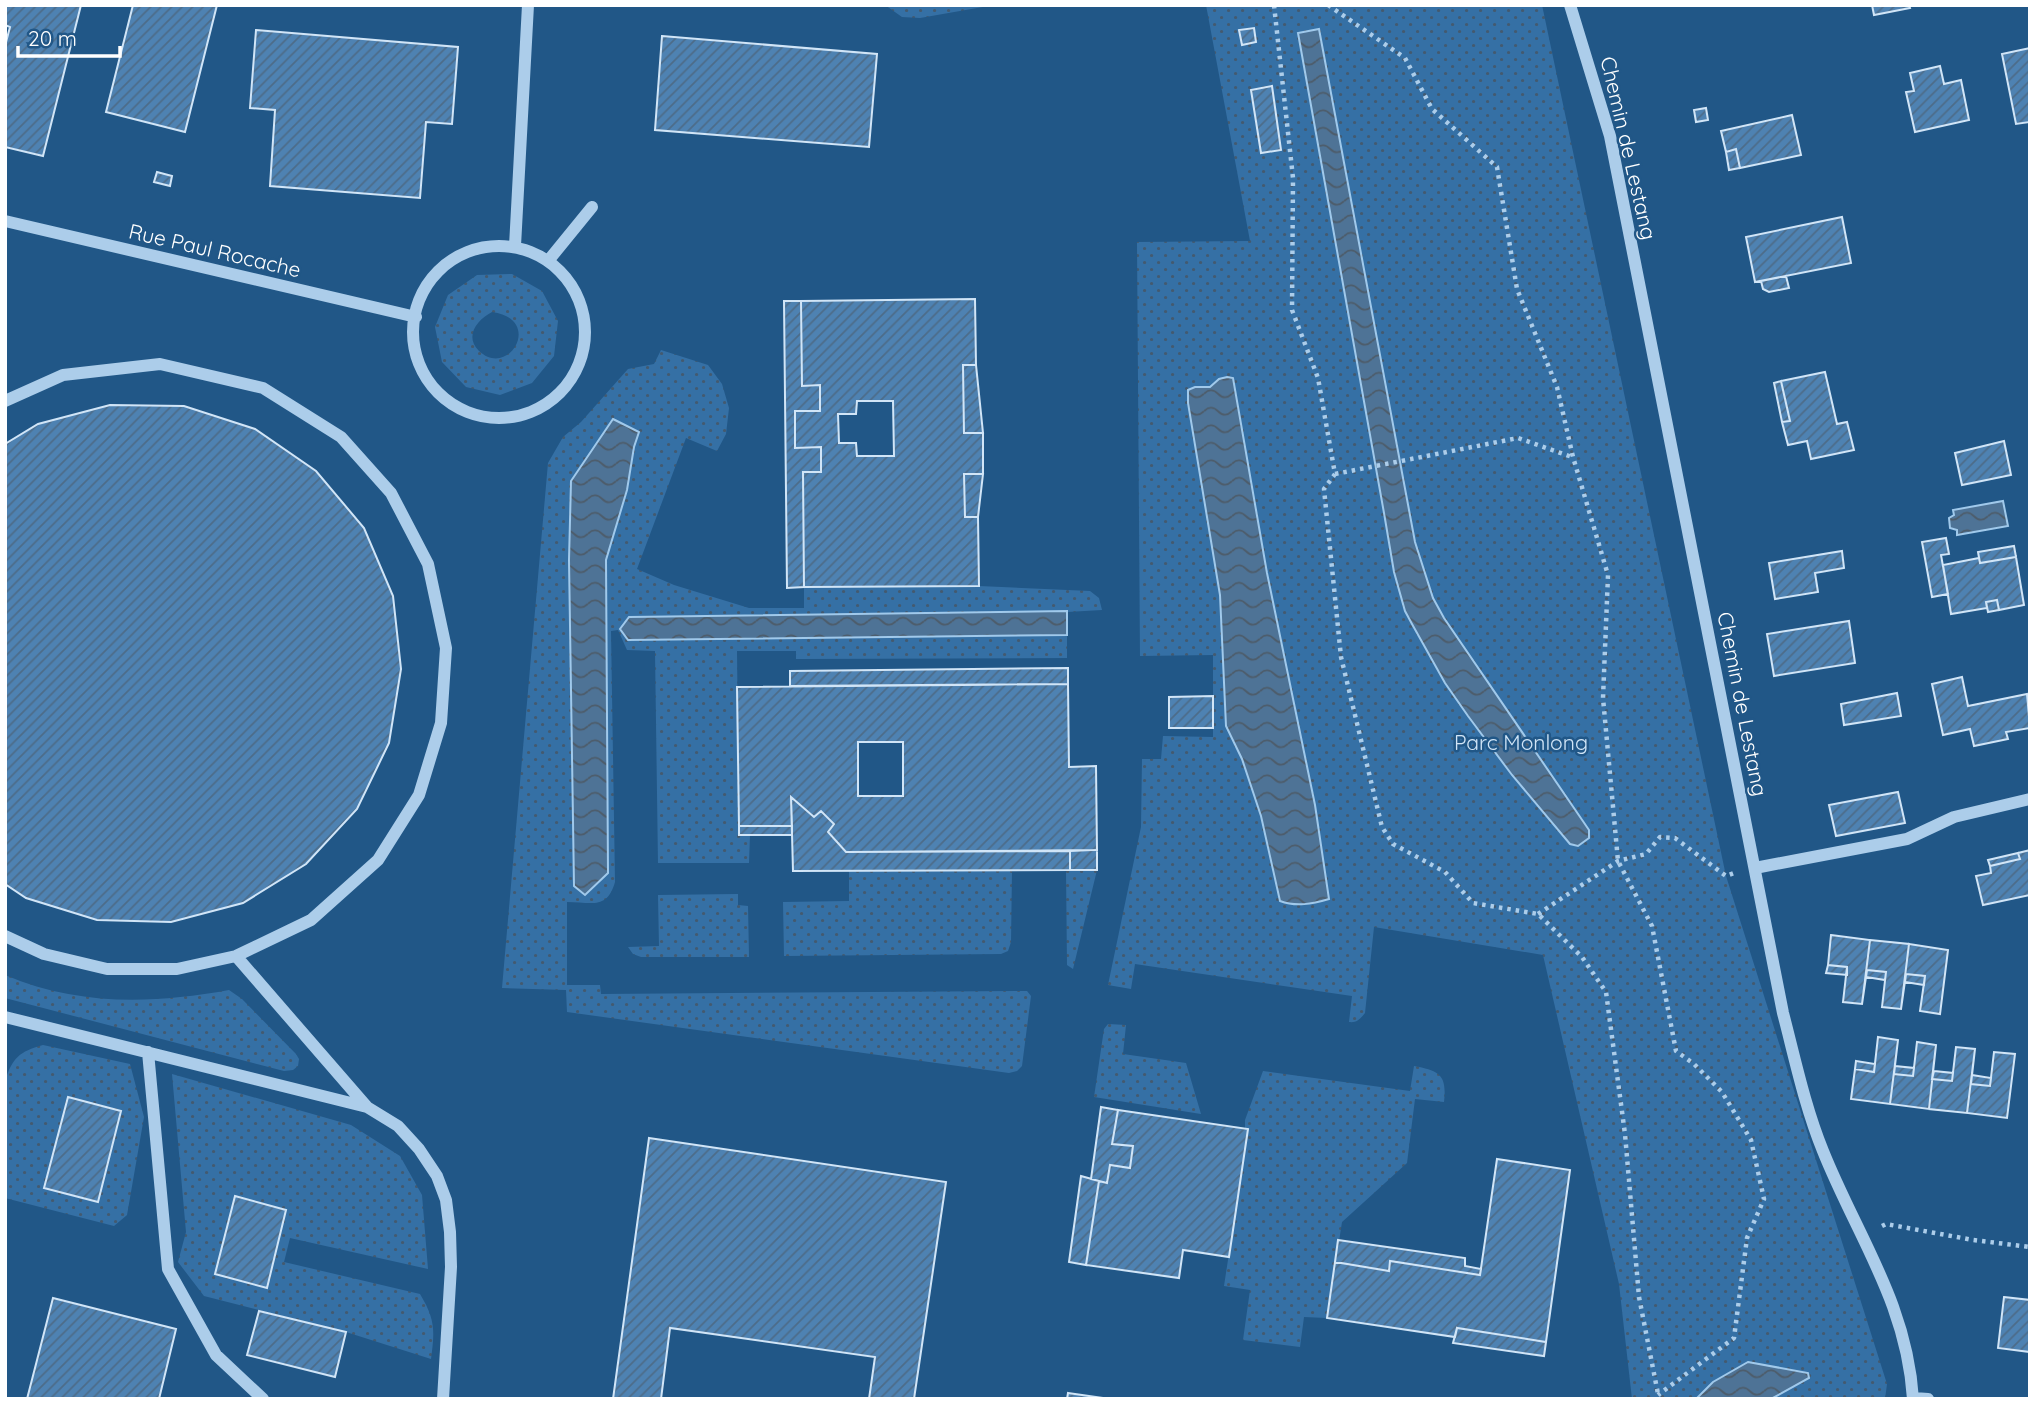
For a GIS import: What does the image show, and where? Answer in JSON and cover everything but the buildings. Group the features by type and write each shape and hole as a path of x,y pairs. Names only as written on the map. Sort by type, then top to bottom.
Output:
{"street":[{"path":"515,246 528,5"},
{"name":"Chemin de Lestang","path":"1570,5 1610,136 1783,1013 1802,1086 1823,1150 1895,1308 1904,1336 1914,1398"},
{"path":"548,261 592,207"},
{"name":"Rue Paul Rocache","path":"5,221 416,317"},
{"path":"485,246 515,246 532,251 548,261 557,267 576,291 585,319 584,349 565,388 541,408 513,418 482,417 467,412 441,396 422,373 413,345 418,301 433,275 457,256 485,246"},
{"path":"5,401 63,375 160,364 263,388 341,437 391,493 428,564 446,648 441,723 419,795 378,860 312,920 236,956 177,969 107,969 44,954 5,936"},
{"path":"1755,868 1907,839 1954,817 2030,799"},
{"path":"236,956 367,1107"},
{"path":"5,1017 367,1107 398,1126 419,1149 437,1176 446,1200 451,1267 443,1399"},
{"path":"148,1052 167,1269 216,1356 263,1399"},
{"path":"1914,1398 1928,1399"}],"path":[{"path":"1274,5 1293,178 1292,310 1318,378 1335,474"},
{"path":"1328,5 1405,58 1432,109 1497,167 1517,289 1557,387 1573,457 1608,575 1603,698 1618,861 1652,926 1676,1051 1722,1092 1751,1140 1764,1199 1747,1238 1734,1338 1659,1397 1639,1297 1625,1135 1606,992 1582,957 1538,914 1474,903 1445,872 1393,844 1382,827 1341,657 1324,489 1335,474 1518,438 1573,457"},
{"path":"1538,914 1618,861 1646,854 1660,837 1675,838 1726,876 1755,868"},
{"path":"1863,1233 1886,1224 2030,1247"}],"green space":[{"path":"885,5 994,5 920,18 902,17"},
{"name":"Parc Monlong","path":"1206,5 1542,5 1726,876 1887,1384 1885,1399 1632,1399 1619,1284 1543,955 1374,927 1365,1013 1352,1022 1349,1022 1352,996 1135,964 1131,989 1108,985 1141,827 1142,759 1161,759 1163,736 1213,737 1213,655 1140,656 1137,242 1250,241"},
{"path":"512,274 542,291 558,321 554,356 532,383 500,395 466,387 442,362 435,327 448,295 477,275","holes":["492,312 508,317 516,325 519,335 516,345 510,353 501,358 490,358 475,345 474,329"]},
{"path":"661,350 708,365 722,384 729,408 726,434 717,451 686,438 637,569 674,585 749,608 804,608 804,587 979,586 1090,591 1099,598 1102,610 1067,612 1067,658 796,659 796,651 737,651 739,835 750,835 749,863 658,863 655,651 627,650 618,630 611,631 615,882 612,891 603,901 567,902 567,985 600,985 601,994 1027,991 1031,996 1022,1066 1017,1071 1009,1073 567,1012 566,990 502,988 548,463 563,437 581,422 628,369 654,364"},
{"path":"1012,870 1011,942 1008,951 1001,954 784,956 783,902 849,901 849,871"},
{"path":"1066,870 1097,870 1073,969 1067,965"},
{"path":"738,894 738,905 748,906 749,957 641,957 633,954 628,947 659,946 658,895"},
{"path":"5,975 60,992 116,999 172,998 229,990 242,999 296,1054 299,1059 298,1066 284,1071 5,998"},
{"path":"1108,1024 1126,1025 1123,1054 1186,1063 1201,1114 1094,1097 1104,1029"},
{"path":"43,1045 130,1064 144,1117 127,1215 114,1226 5,1198 5,1081 18,1057"},
{"path":"1414,1066 1436,1072 1440,1076 1444,1086 1444,1102 1415,1099 1407,1163 1342,1222 1327,1318 1304,1317 1300,1347 1243,1340 1250,1290 1224,1286 1248,1130 1245,1129 1245,1120 1263,1071 1410,1091"},
{"path":"172,1074 351,1125 400,1156 422,1195 428,1269 290,1238 284,1262 420,1294 433,1325 431,1359 346,1332 204,1296 178,1262 186,1232"}],"water":[{"path":"1319,29 1415,542 1433,598 1444,618 1589,830 1589,838 1578,846 1570,844 1512,775 1468,716 1445,683 1405,611 1394,572 1298,33"},
{"path":"1233,378 1267,573 1315,805 1329,899 1310,903 1292,904 1280,901 1261,816 1242,759 1226,726 1220,595 1188,390 1210,387 1219,379"},
{"path":"613,419 639,432 627,490 606,560 608,873 585,895 574,886 569,560 571,481"},
{"path":"2003,501 2008,526 1957,535 1957,530 1950,528 1949,518 1954,515 1953,510"},
{"path":"1067,611 1067,635 628,640 620,629 629,617"},
{"path":"1748,1362 1808,1373 1809,1378 1771,1399 1696,1399 1713,1382"}]}
